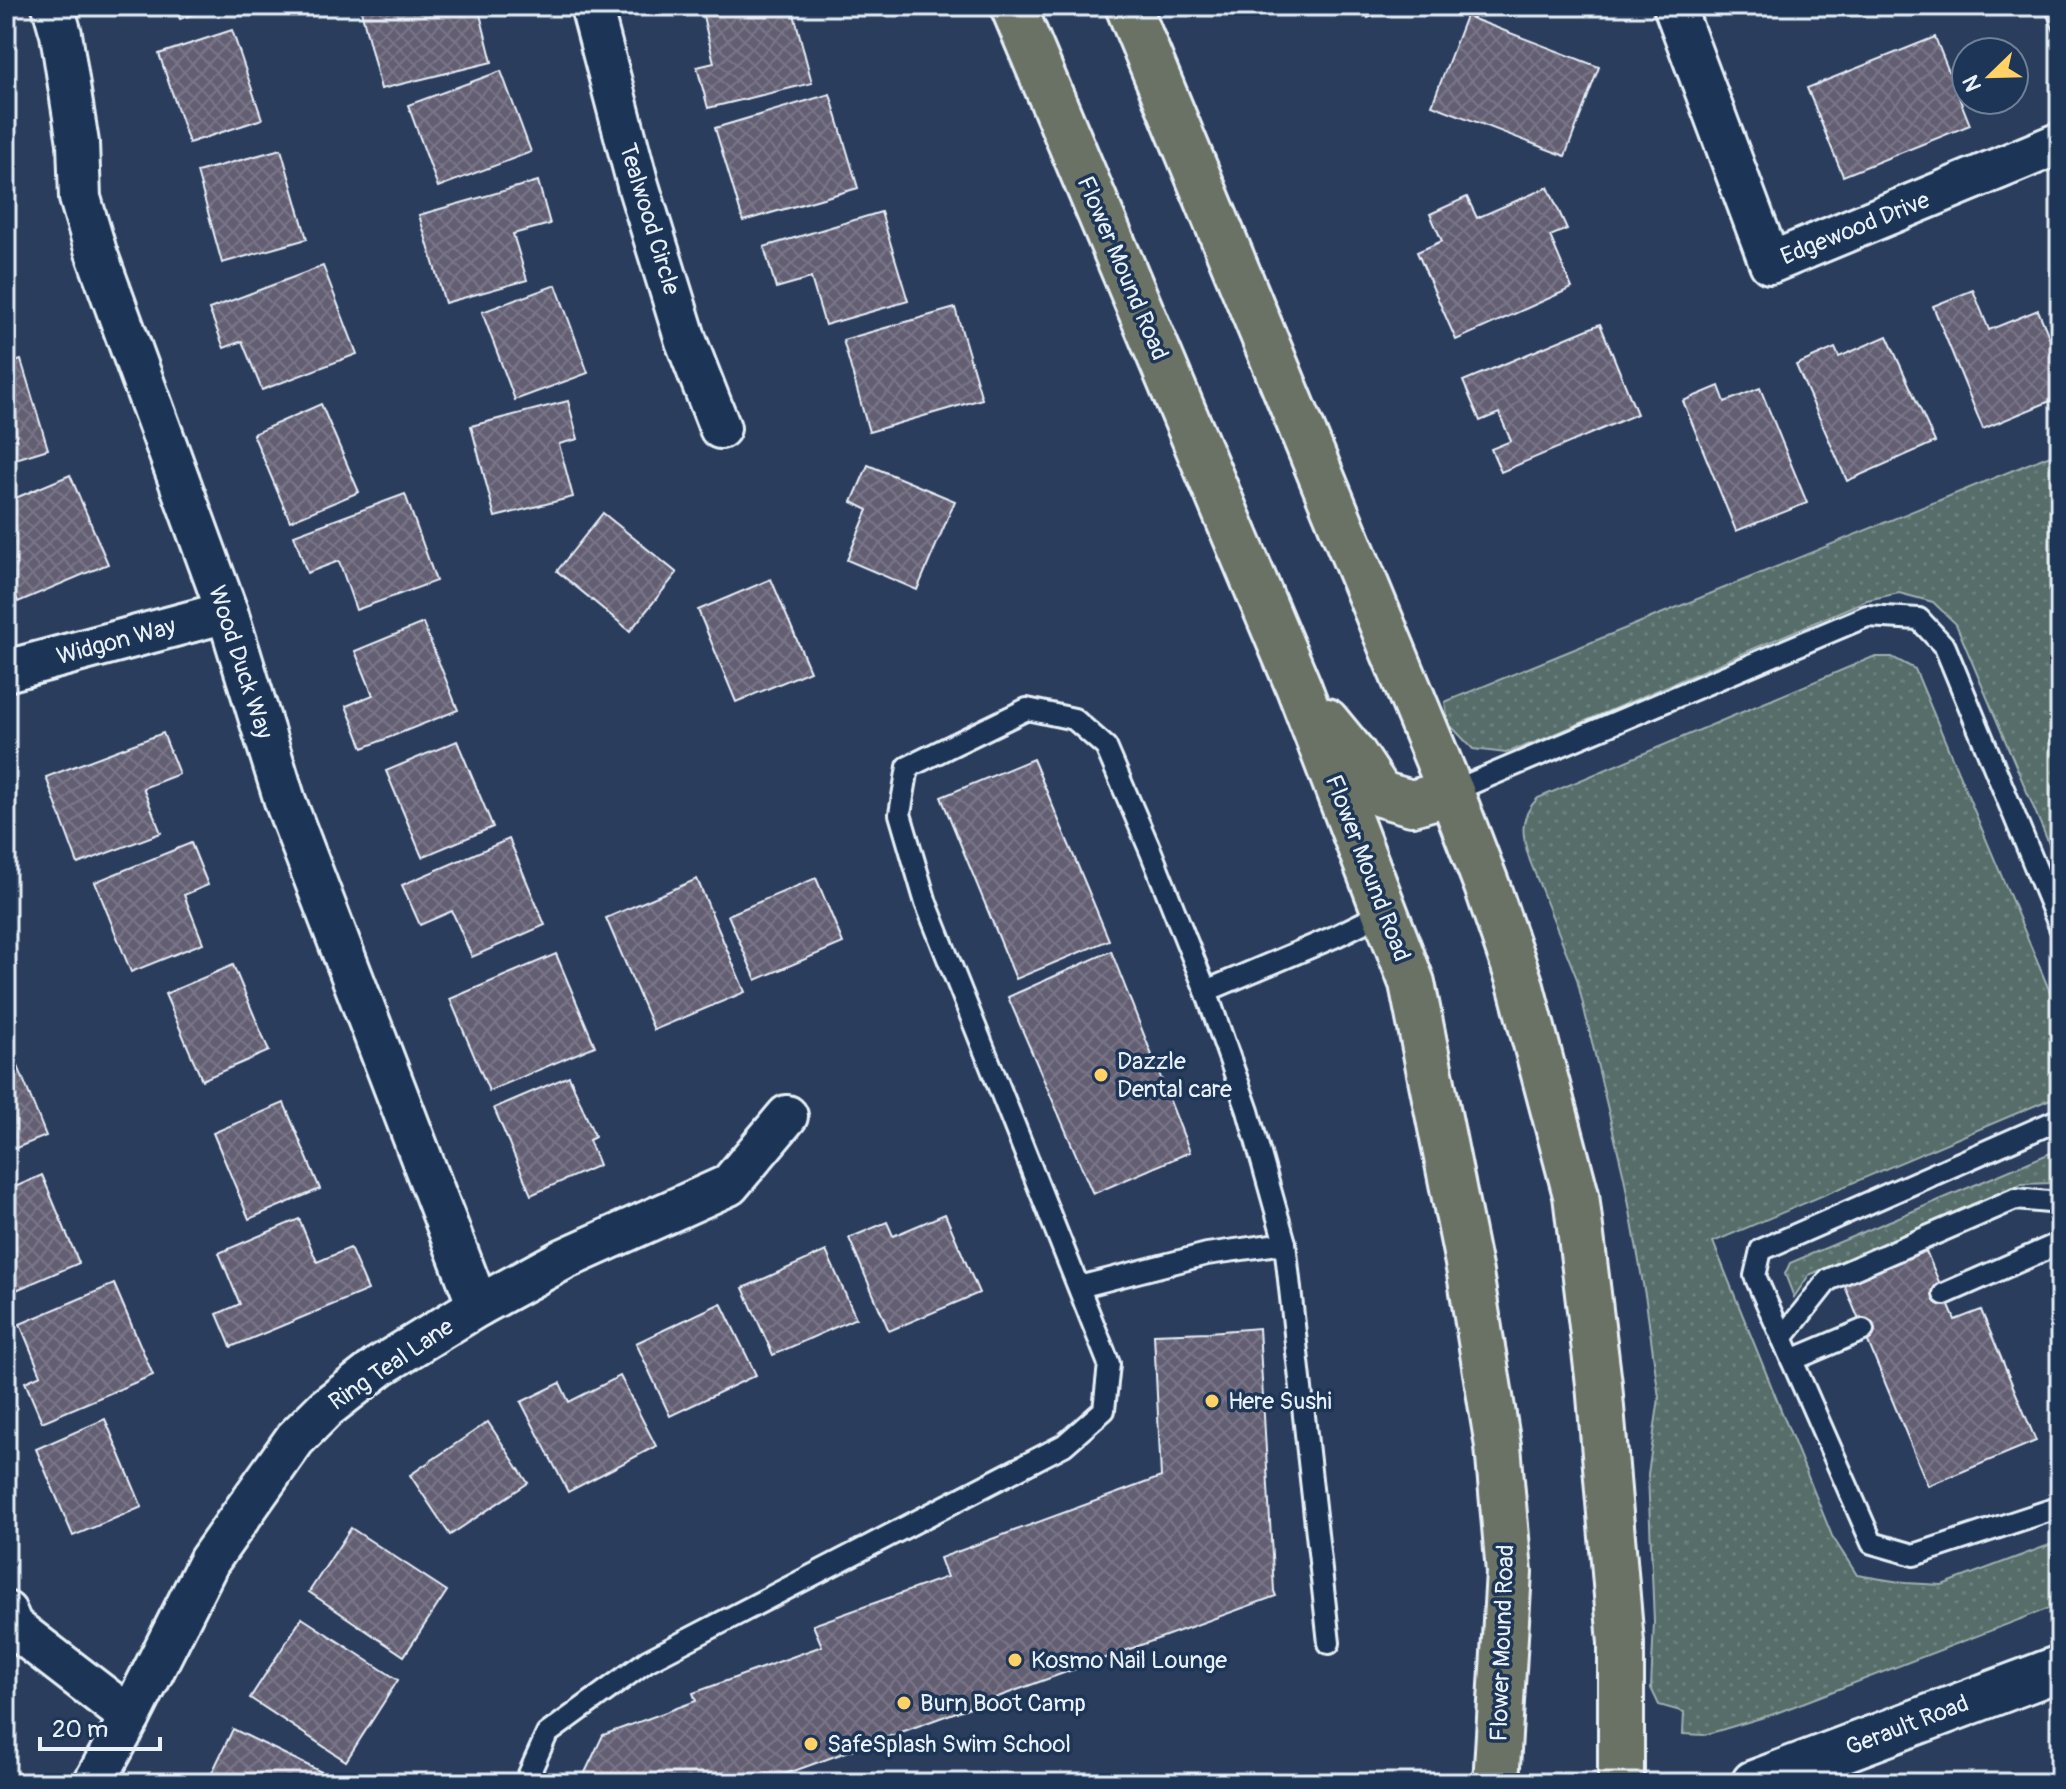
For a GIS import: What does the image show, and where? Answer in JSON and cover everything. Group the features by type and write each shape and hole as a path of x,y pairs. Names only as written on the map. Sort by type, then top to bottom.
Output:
{"main road":[{"name":"Flower Mound Road","path":"1013,6 1299,688 1412,983 1470,1273 1498,1446 1509,1572 1496,1783"},
{"path":"1128,6 1451,792 1520,983 1576,1195 1599,1384 1621,1643 1621,1783"},
{"path":"1299,688 1354,755 1380,794 1412,803 1451,792"},
{"name":"Gerault Road","path":"1754,1783 2060,1668"}],"street":[{"name":"Wood Duck Way","path":"53,6 61,34 78,143 80,198 96,252 227,612 285,801 478,1306"},
{"name":"Tealwood Circle","path":"591,6 638,185 686,341 720,428"},
{"name":"Edgewood Drive","path":"1674,6 1770,263 2060,143"},
{"name":"Widgon Way","path":"6,671 227,612"},
{"name":"Ring Teal Lane","path":"94,1783 209,1561 295,1439 326,1408 380,1366 478,1306 564,1259 729,1185 787,1116"},
{"path":"6,1612 12,1626 130,1717"}],"lane":[{"path":"1451,792 1867,616 1919,619 1945,647 2060,927"},
{"path":"525,1783 547,1734 647,1661 1064,1445 1104,1410 1109,1364 926,903 900,814 908,767 1027,709 1074,719 1106,747 1206,991 1248,1111 1285,1243 1329,1643"},
{"path":"1206,991 1385,912"},
{"path":"2060,1119 1761,1250 1755,1276 1872,1543 1914,1555 2060,1507"},
{"path":"1782,1338 1828,1280 2015,1199 2060,1203"},
{"path":"1079,1287 1207,1254 1285,1243"},
{"path":"1944,1294 2060,1243"},
{"path":"1792,1360 1863,1330"}],"green space":[{"path":"2060,451 2060,870 1956,624 1933,602 1899,593 1867,600 1506,753 1473,749 1448,723 1445,702"},
{"path":"1873,657 1892,657 1915,669 2060,1016 2060,1093 1713,1242 1832,1536 1857,1575 1942,1585 2060,1541 2060,1604 1771,1715 1704,1735 1683,1734 1684,1712 1659,1705 1651,1688 1654,1622 1648,1474 1659,1398 1646,1301 1624,1177 1577,979 1530,861 1524,836 1525,820 1538,798"},
{"path":"2060,1149 2060,1180 2021,1184 1809,1275 1794,1297 1785,1274 1790,1263"}],"building":[{"path":"174,6 214,6 180,19"},
{"path":"360,6 478,6 492,62 381,89"},
{"path":"792,6 812,83 708,108 697,67 714,63 701,7"},
{"path":"1363,6 1396,6 1368,18"},
{"path":"2043,6 2060,6 2060,45"},
{"path":"1466,16 1599,67 1565,156 1432,105"},
{"path":"232,30 262,119 189,143 159,54"},
{"path":"1935,37 1950,75 1950,116 1966,116 1970,125 1843,176 1807,88"},
{"path":"501,71 531,152 438,187 408,105"},
{"path":"830,94 858,188 743,221 715,128"},
{"path":"281,149 307,239 222,263 197,172"},
{"path":"538,181 550,224 513,234 527,280 445,303 419,215"},
{"path":"1548,187 1567,229 1550,236 1572,288 1456,340 1417,252 1442,241 1430,214 1467,197 1477,218"},
{"path":"881,212 908,301 825,325 811,278 776,288 764,247"},
{"path":"323,266 357,354 262,390 242,341 224,348 209,309"},
{"path":"556,285 588,373 515,400 482,312"},
{"path":"1973,290 1989,330 2038,310 2060,363 2060,397 1983,429 1933,306"},
{"path":"955,308 982,399 869,432 843,340"},
{"path":"1600,324 1637,414 1501,472 1491,449 1511,441 1499,413 1480,421 1463,381"},
{"path":"1887,336 1935,442 1847,481 1796,365 1835,348 1839,357"},
{"path":"21,360 48,449 6,462 6,365"},
{"path":"1719,386 1725,402 1760,388 1807,503 1736,531 1683,401"},
{"path":"568,401 578,439 559,444 573,497 495,517 471,426"},
{"path":"321,404 359,492 290,521 253,434"},
{"path":"868,465 955,501 917,590 847,560 868,510 852,502"},
{"path":"70,475 108,564 18,602 6,574 6,502"},
{"path":"405,494 436,581 356,610 339,561 307,573 294,535"},
{"path":"603,513 677,573 630,631 557,571"},
{"path":"771,579 810,671 736,702 698,610"},
{"path":"423,623 458,710 363,748 346,706 373,695 355,651"},
{"path":"163,733 179,774 143,788 161,833 78,864 46,777"},
{"path":"457,741 493,827 422,857 386,771"},
{"path":"1033,759 1109,940 1016,979 941,797"},
{"path":"509,839 545,925 472,957 452,911 420,925 402,885"},
{"path":"191,843 208,885 184,895 203,943 131,972 95,882"},
{"path":"816,878 843,943 756,980 728,915"},
{"path":"697,879 745,992 654,1030 606,918"},
{"name":"Dazzle Dental care","path":"1111,951 1190,1152 1093,1194 1008,997"},
{"path":"556,954 595,1046 489,1091 450,999"},
{"path":"233,965 269,1051 202,1080 165,994"},
{"path":"14,1056 46,1136 6,1152 6,1060"},
{"path":"569,1076 595,1137 589,1140 599,1165 531,1195 494,1108"},
{"path":"284,1103 320,1189 249,1219 213,1133"},
{"path":"42,1175 79,1263 7,1294 6,1191"},
{"path":"945,1214 979,1293 889,1331 849,1238 887,1222 893,1236"},
{"path":"299,1219 317,1262 350,1248 368,1290 231,1347 217,1314 240,1304 219,1253"},
{"path":"826,1251 856,1318 773,1355 743,1288"},
{"path":"1926,1251 1955,1320 1981,1310 2036,1441 1928,1486 1844,1284"},
{"path":"114,1284 153,1375 42,1422 25,1382 41,1375 20,1324"},
{"path":"721,1303 756,1375 670,1416 636,1343"},
{"path":"1259,1328 1276,1596 761,1783 580,1783 603,1735 696,1701 693,1693 822,1646 813,1625 947,1577 940,1558 1161,1477 1154,1334"},
{"path":"620,1376 656,1446 568,1492 521,1402 560,1383 569,1402"},
{"path":"105,1419 142,1507 73,1536 36,1449"},
{"path":"488,1422 528,1483 450,1535 410,1475"},
{"path":"351,1528 447,1591 404,1656 309,1592"},
{"path":"302,1618 398,1680 346,1761 250,1698"},
{"path":"233,1729 344,1783 207,1783"}],"place":[{"name":"Dazzle Dental care","path":"1101,1075"},
{"name":"Here Sushi","path":"1212,1401"},
{"name":"Kosmo Nail Lounge","path":"1015,1660"},
{"name":"Burn Boot Camp","path":"904,1703"},
{"name":"SafeSplash Swim School","path":"811,1744"}]}
